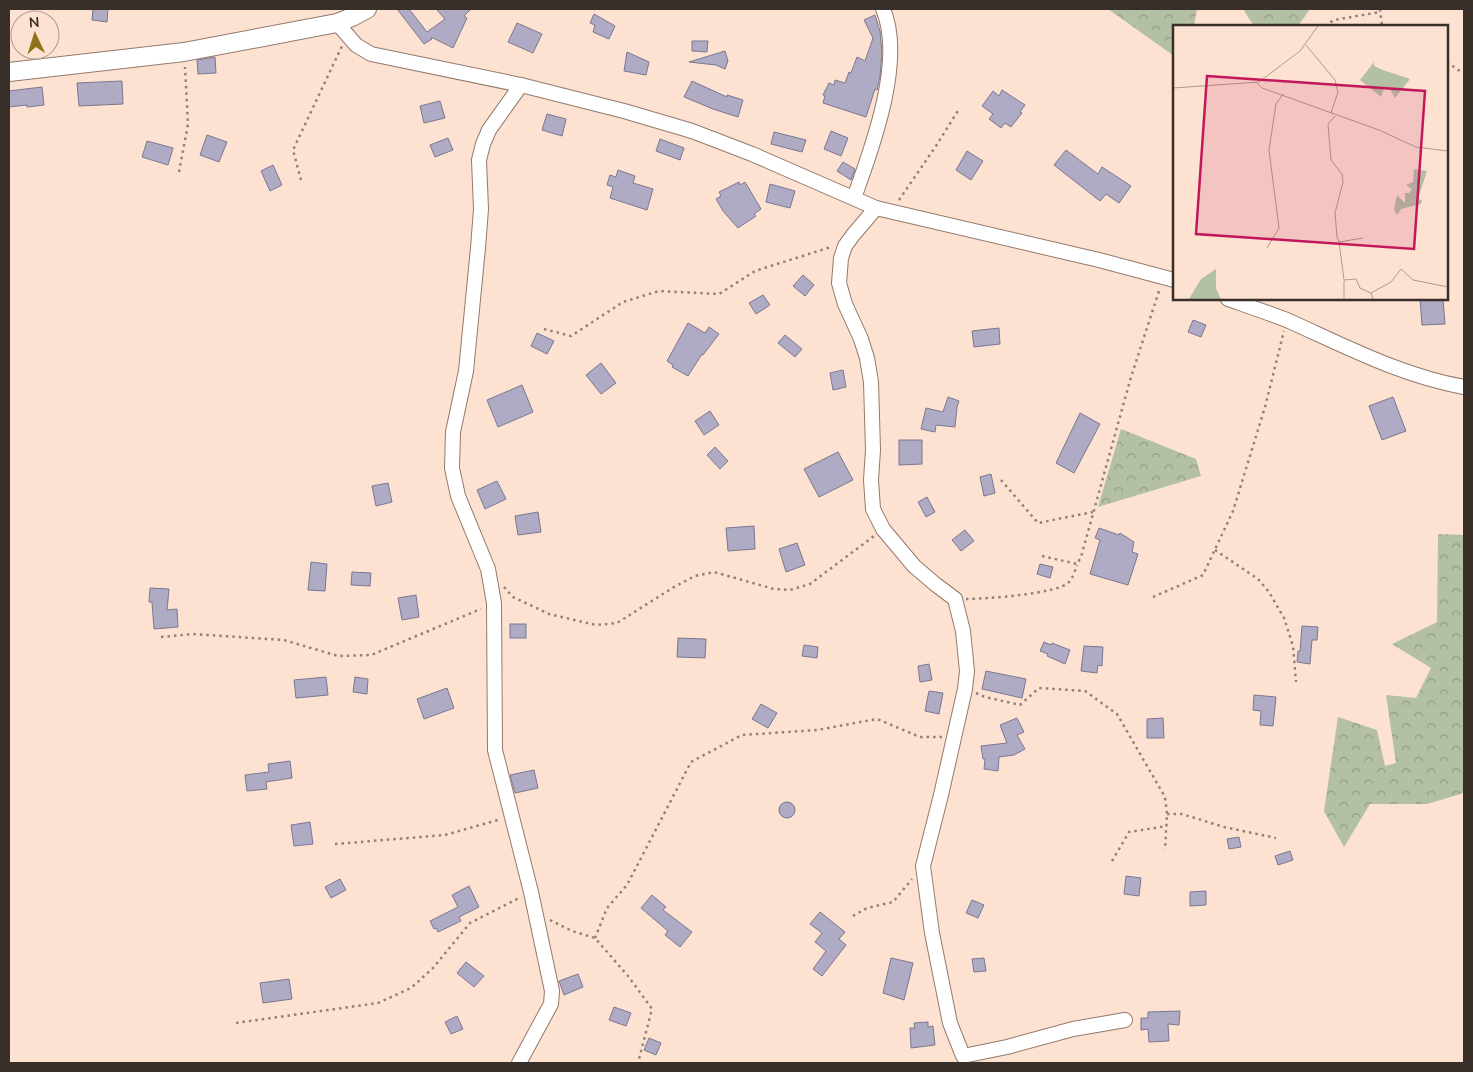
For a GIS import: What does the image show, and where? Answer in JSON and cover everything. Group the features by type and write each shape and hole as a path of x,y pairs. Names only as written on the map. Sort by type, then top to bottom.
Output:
{"main road":[{"path":"9,72 184,52 342,29 352,17 367,9"}],"street":[{"path":"854,198 865,168 885,97 891,50 887,18 883,9"},
{"path":"342,29 356,45 371,54 521,84 692,132 752,154 876,208 1168,278"},
{"path":"519,1063 551,1004 552,991 532,892 495,750 494,603 488,569 458,496 452,468 454,432 466,371 481,209 480,160 483,144 489,130 521,84"},
{"path":"876,208 845,246 840,264 840,283 846,304 863,345 871,382 874,450 871,480 874,509 883,529 914,566 955,599 963,631 966,671 965,689 923,866 932,933 950,1023 964,1060 1073,1028 1125,1020"},
{"path":"1231,300 1286,320 1396,369 1441,383 1464,387"}],"path":[{"path":"1326,25 1334,20 1380,11 1382,25"},
{"path":"301,180 293,150 342,29"},
{"path":"179,172 188,124 184,52"},
{"path":"1448,63 1458,70 1464,71"},
{"path":"893,212 958,109"},
{"path":"544,329 571,336 623,302 659,291 720,294 755,271 826,248 845,246"},
{"path":"955,599 994,598 1033,593 1062,586 1070,581 1088,536 1095,500 1131,377 1156,302 1168,278"},
{"path":"1153,597 1203,575 1233,511 1252,453 1266,408 1286,320"},
{"path":"1001,480 1038,523 1093,512"},
{"path":"488,569 513,597 549,614 596,625 617,623 674,587 695,576 714,572 774,589 790,590 810,584 883,529"},
{"path":"1215,550 1258,579 1269,592 1284,618 1293,646 1296,682"},
{"path":"1042,556 1077,564"},
{"path":"161,636 192,634 284,640 338,656 371,655 494,603"},
{"path":"965,689 984,697 1020,705 1039,688 1085,691 1117,714 1165,797 1167,814 1165,850"},
{"path":"596,938 608,908 627,885 691,762 742,735 817,730 876,719 920,737 954,737"},
{"path":"1167,814 1182,814 1224,827 1276,838"},
{"path":"335,844 445,835 512,816"},
{"path":"1112,861 1129,832 1166,826"},
{"path":"853,916 867,908 893,902 923,866"},
{"path":"236,1023 378,1003 411,988 433,968 470,923 532,892"},
{"path":"536,914 572,931 596,938 652,1008 638,1063"}],"green space":[{"path":"1108,9 1197,9 1194,25 1173,25 1173,55"},
{"path":"1243,9 1310,9 1299,25 1253,25"},
{"path":"1121,429 1196,459 1201,476 1098,507"},
{"path":"1438,534 1464,535 1464,793 1427,804 1370,804 1344,847 1324,811 1338,717 1377,730 1385,766 1396,763 1386,695 1416,698 1431,668 1392,644 1437,622"}],"building":[{"path":"93,9 108,9 107,22 92,20"},
{"path":"397,9 409,9 427,32 445,19 436,9 471,9 464,16 467,18 453,48 431,37 432,39 424,44"},
{"path":"594,14 615,26 609,39 593,32 595,25 590,23"},
{"path":"875,15 880,31 882,53 880,77 866,117 823,103 825,96 823,95 829,83 834,85 835,80 845,83 857,57 865,61 873,38 864,20"},
{"path":"517,23 542,34 533,53 508,42"},
{"path":"692,41 708,41 707,52 692,51"},
{"path":"725,51 728,61 725,69 716,65 689,62"},
{"path":"627,52 649,62 646,75 624,71"},
{"path":"215,57 216,73 198,74 197,60"},
{"path":"122,81 123,104 79,106 77,83"},
{"path":"692,81 727,97 727,95 743,100 738,117 684,97"},
{"path":"42,87 44,105 9,107 9,91"},
{"path":"1002,90 1025,105 1020,112 1022,113 1011,127 1005,123 1001,128 989,119 993,114 982,106 993,91 999,96"},
{"path":"440,101 445,118 424,123 420,106"},
{"path":"547,114 566,119 562,136 542,130"},
{"path":"831,131 848,138 841,156 824,149"},
{"path":"774,132 806,140 802,152 771,144"},
{"path":"207,135 227,142 219,162 200,155"},
{"path":"448,138 453,150 435,157 430,145"},
{"path":"660,139 684,148 680,160 656,151"},
{"path":"147,141 173,148 168,165 142,157"},
{"path":"1066,150 1098,174 1102,167 1131,186 1119,203 1106,194 1100,201 1054,165"},
{"path":"967,151 983,161 971,180 956,170"},
{"path":"843,162 855,169 851,180 837,171"},
{"path":"273,165 282,185 270,191 261,171"},
{"path":"618,170 635,176 633,183 653,189 647,210 610,198 613,187 607,185 610,175 616,177"},
{"path":"739,182 740,185 745,182 761,209 754,214 756,216 738,228 723,211 716,199 721,196 719,192"},
{"path":"770,184 795,191 790,208 766,202"},
{"path":"803,275 814,285 805,296 793,286"},
{"path":"763,295 770,305 756,314 749,303"},
{"path":"1420,300 1443,300 1445,324 1422,325"},
{"path":"1193,320 1206,325 1201,337 1188,332"},
{"path":"688,323 705,333 709,327 719,334 702,354 688,376 672,367 673,365 667,361"},
{"path":"999,328 1000,344 974,347 972,331"},
{"path":"537,333 554,341 547,354 531,346"},
{"path":"785,335 802,349 795,357 778,343"},
{"path":"601,363 616,383 601,394 586,375"},
{"path":"843,370 846,387 833,390 830,373"},
{"path":"522,385 533,412 498,427 487,400"},
{"path":"948,397 959,401 955,427 936,425 935,432 921,429 926,408 943,412"},
{"path":"1393,397 1406,431 1382,440 1369,406"},
{"path":"710,411 719,425 704,435 695,421"},
{"path":"1080,413 1100,424 1074,473 1056,463"},
{"path":"899,440 922,440 922,464 899,465"},
{"path":"715,447 728,461 720,469 707,455"},
{"path":"838,452 853,480 819,497 804,469"},
{"path":"991,474 995,493 984,496 980,477"},
{"path":"497,481 506,499 485,509 477,490"},
{"path":"388,483 392,502 376,506 372,486"},
{"path":"927,497 935,512 926,517 918,502"},
{"path":"538,512 541,532 518,535 515,516"},
{"path":"754,526 755,549 728,551 726,528"},
{"path":"1099,528 1119,535 1120,533 1134,542 1132,552 1138,554 1128,585 1090,574 1100,540 1095,538"},
{"path":"965,530 974,541 961,551 952,540"},
{"path":"797,543 805,565 786,572 779,549"},
{"path":"311,562 327,564 325,591 308,590"},
{"path":"1040,564 1053,567 1050,578 1037,574"},
{"path":"352,572 371,573 370,586 351,585"},
{"path":"150,588 169,589 167,610 177,609 178,627 154,629 152,602 149,602"},
{"path":"416,595 419,617 402,620 398,598"},
{"path":"510,624 526,624 526,638 510,638"},
{"path":"1302,626 1318,627 1317,640 1312,640 1310,664 1297,662"},
{"path":"678,638 706,639 705,658 677,657"},
{"path":"1044,642 1070,650 1065,664 1040,651"},
{"path":"804,645 818,647 817,658 802,656"},
{"path":"1084,646 1103,647 1102,666 1098,665 1097,673 1081,671"},
{"path":"929,664 932,680 920,682 918,666"},
{"path":"986,671 1026,679 1022,698 982,689"},
{"path":"326,677 328,695 296,698 294,680"},
{"path":"355,677 368,679 367,694 353,692"},
{"path":"447,688 454,708 424,719 417,699"},
{"path":"929,691 943,693 939,714 925,711"},
{"path":"1254,695 1276,697 1273,726 1260,725 1261,711 1253,710"},
{"path":"761,704 777,713 768,728 752,719"},
{"path":"1017,718 1024,732 1017,735 1025,749 1014,755 999,757 998,771 984,769 985,759 983,759 981,746 1007,743 1000,725"},
{"path":"1163,718 1164,738 1147,738 1147,719"},
{"path":"290,761 292,778 266,782 267,789 247,791 245,775 269,772 268,764"},
{"path":"534,770 538,788 515,793 510,775"},
{"path":"787,802 795,810 787,818 779,810"},
{"path":"310,822 313,844 294,846 291,825"},
{"path":"1239,837 1241,847 1229,849 1227,839"},
{"path":"1290,851 1293,860 1278,865 1275,856"},
{"path":"1126,876 1141,878 1139,896 1124,894"},
{"path":"340,879 346,890 331,898 325,887"},
{"path":"469,886 479,907 459,917 461,921 438,932 430,921 458,907 452,895"},
{"path":"1206,891 1206,905 1190,906 1190,892"},
{"path":"652,895 666,907 663,910 692,932 680,947 665,935 668,931 641,908"},
{"path":"972,900 984,905 978,918 966,913"},
{"path":"820,912 845,932 839,939 846,945 822,976 813,969 826,951 815,942 822,933 810,924"},
{"path":"891,958 913,963 904,1000 883,993"},
{"path":"984,958 986,971 974,972 972,959"},
{"path":"466,962 484,976 474,987 457,973"},
{"path":"578,974 583,987 564,995 559,981"},
{"path":"289,979 292,999 263,1003 260,983"},
{"path":"614,1007 631,1013 626,1026 609,1020"},
{"path":"1180,1011 1179,1025 1168,1024 1169,1041 1149,1042 1148,1029 1141,1030 1141,1018 1148,1018 1148,1012"},
{"path":"457,1016 463,1029 451,1034 445,1022"},
{"path":"928,1022 928,1027 933,1026 935,1045 911,1048 910,1028 915,1028 914,1023"},
{"path":"649,1038 661,1043 656,1055 644,1050"}]}
